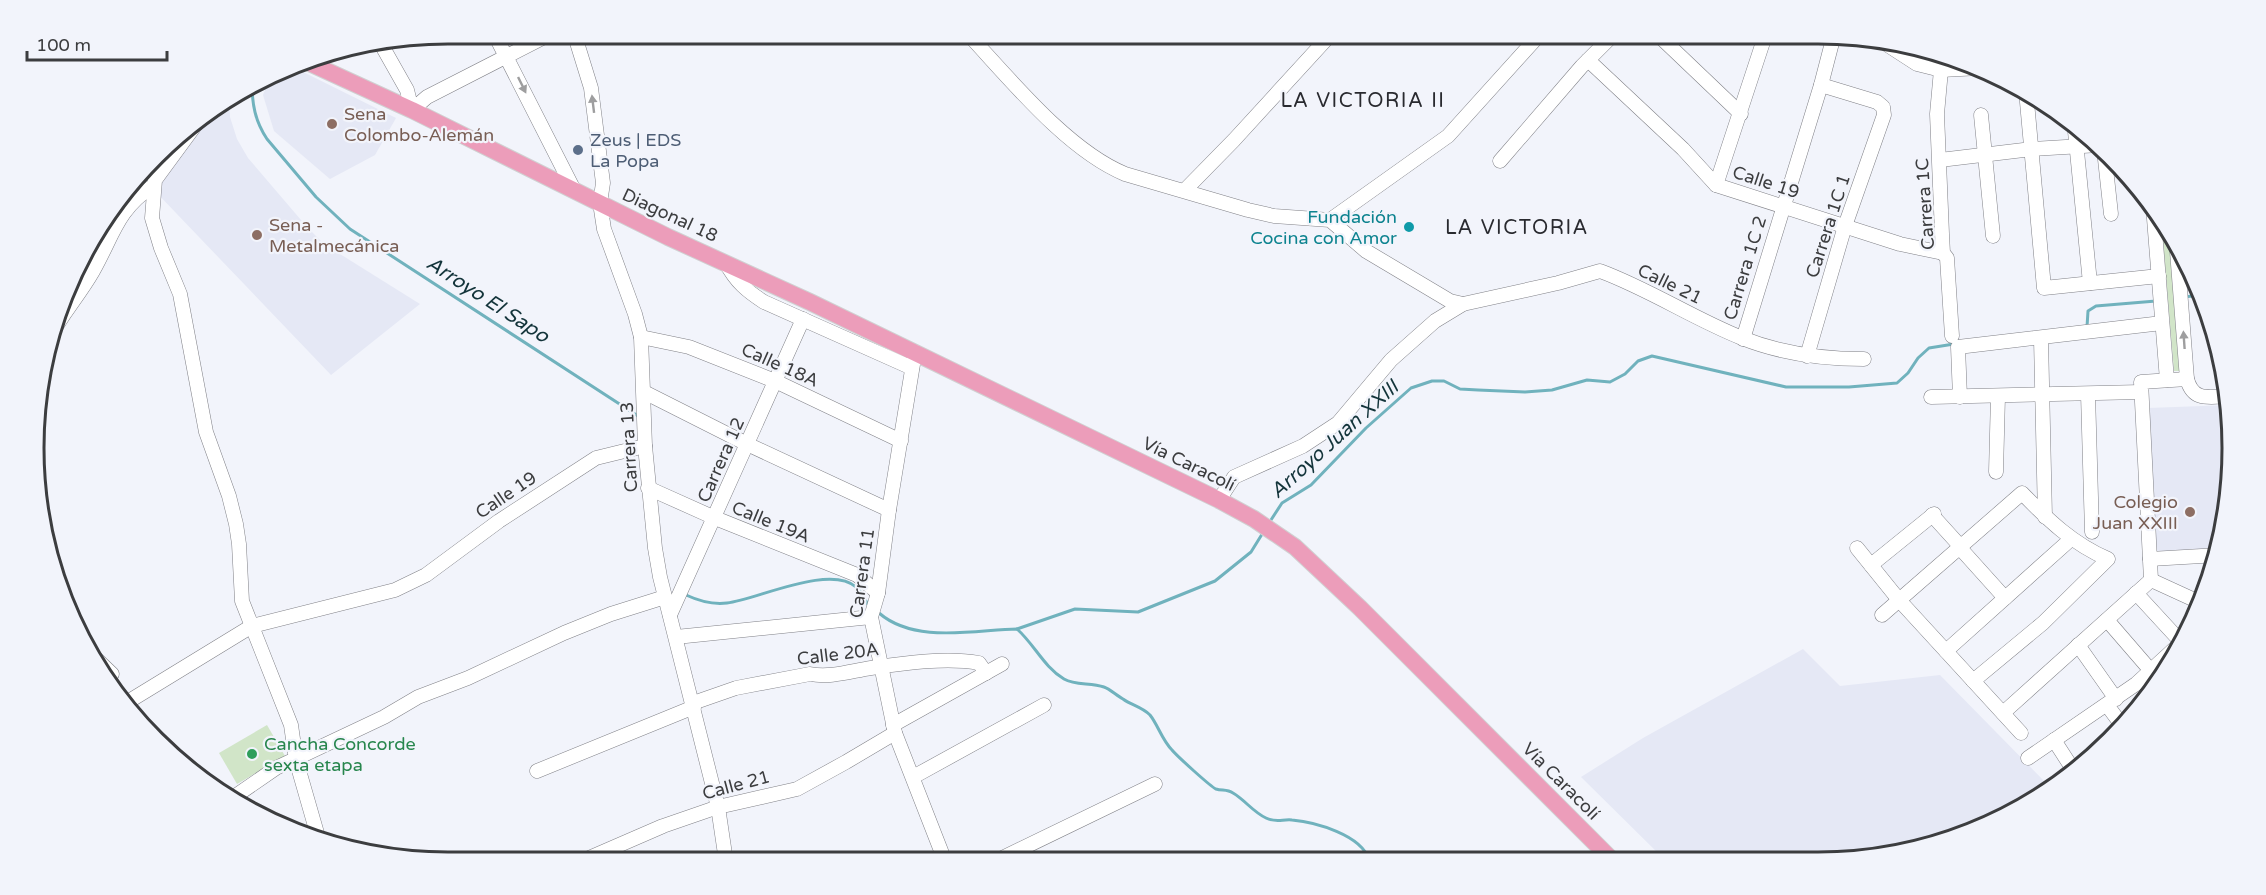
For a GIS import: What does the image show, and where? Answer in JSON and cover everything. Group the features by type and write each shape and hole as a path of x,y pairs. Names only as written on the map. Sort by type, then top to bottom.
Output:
{"main road":[{"name":"Diagonal 18","path":"316,66 412,110 726,263"},
{"name":"Vía Caracolí","path":"726,263 914,360 1219,500 1266,527 1295,547 1360,608 1604,852"}],"street":[{"path":"500,44 574,190"},
{"path":"384,49 407,90 412,110 427,97 530,44"},
{"name":"Carrera 13","path":"577,44 591,88 603,183 600,203 604,229 641,337 645,446 655,548 665,597 718,807 725,852"},
{"path":"977,44 1030,102 1106,166 1125,174 1257,212 1274,216 1330,220 1366,251 1450,301 1463,304"},
{"path":"1185,190 1322,44"},
{"path":"1330,220 1448,136 1531,44"},
{"path":"1500,161 1604,44"},
{"path":"1668,44 1741,114"},
{"path":"1716,185 1741,114 1760,44"},
{"name":"Carrera 1C 2","path":"1743,339 1832,44"},
{"path":"1897,51 1917,64 1941,70 1959,69"},
{"name":"Calle 19","path":"1588,60 1683,149 1716,185 1900,244 1942,253"},
{"name":"Carrera 1C","path":"1941,70 1937,114 1942,253 1947,258 1960,397"},
{"name":"Carrera 1C 1","path":"1807,356 1845,226 1884,115 1883,107 1877,102 1821,85"},
{"path":"2027,102 2044,288 2159,276"},
{"path":"1981,115 1994,236"},
{"path":"2075,136 2090,283"},
{"path":"181,144 153,186 152,218 161,248 180,294 206,432 229,496 236,524 242,601 291,725 296,760 316,829"},
{"path":"1940,160 2032,149 2087,146"},
{"path":"2105,164 2111,214"},
{"path":"68,310 93,272 120,216 137,196 153,186"},
{"path":"2154,223 2167,380"},
{"name":"Diagonal 18","path":"726,263 734,278 746,291 764,302 914,360"},
{"path":"2178,263 2189,389 2198,396 2219,396"},
{"name":"Calle 21","path":"1463,304 1600,272 1743,339 1820,359 1864,359"},
{"path":"1219,500 1234,477 1303,446 1338,423 1391,360 1436,321 1463,304"},
{"name":"Carrera 12","path":"670,615 803,319"},
{"path":"1955,341 2041,339 2162,323"},
{"name":"Calle 18A","path":"641,337 689,346 775,381 900,441"},
{"path":"2041,339 2045,517"},
{"name":"Carrera 11","path":"914,360 878,592 872,614 880,666 894,729 942,852"},
{"path":"1930,398 2088,393 2141,387 2167,380 2187,379"},
{"path":"2003,713 2151,580 2141,387"},
{"path":"644,392 747,444 889,510"},
{"path":"2088,393 2092,532"},
{"path":"1996,472 1998,396"},
{"name":"Calle 19","path":"252,626 395,590 426,575 499,521 596,458 645,446"},
{"name":"Calle 19A","path":"648,488 715,518 857,575 878,592"},
{"path":"1882,615 2022,493 2071,539 2108,559 2043,623 1973,681"},
{"path":"1871,565 1933,514 2005,598"},
{"path":"1946,651 2071,539"},
{"path":"1857,548 1899,600 2021,733"},
{"path":"2150,559 2208,556"},
{"path":"2151,580 2193,599"},
{"path":"2136,594 2176,636"},
{"path":"239,793 254,781 384,717 418,697 468,678 564,633 611,614 665,597"},
{"path":"676,637 872,614"},
{"path":"2107,620 2153,673"},
{"path":"132,699 252,626"},
{"path":"2078,645 2112,702 2118,718"},
{"name":"Calle 20A","path":"537,771 736,688 810,674 820,676 880,666 962,660 979,663 986,673"},
{"name":"Calle 21","path":"603,852 663,826 718,807 797,789 846,762 894,729 1002,664"},
{"path":"2028,758 2149,679"},
{"path":"913,777 1044,705"},
{"path":"2054,740 2069,764"},
{"path":"1015,852 1155,784"},
{"path":"617,846 618,852"}],"shaded area":[{"name":"Sena Colombo-Alemán","path":"301,71 396,118 375,155 330,179 274,131 263,95 266,86"},
{"name":"Sena - Metalmecánica","path":"230,108 237,139 248,158 307,227 324,244 420,304 331,375 154,190 202,127"},
{"name":"Colegio Juan XXIII","path":"2220,405 2222,474 2210,549 2155,552 2148,408"},
{"path":"1803,649 1840,686 1940,675 2045,782 1997,810 1973,821 1897,844 1819,852 1657,852 1581,777 1643,738"}],"green space":[{"path":"2163,237 2171,251 2181,371 2174,371"},
{"name":"Cancha Concorde sexta etapa","path":"267,725 285,756 237,784 219,753"}],"waterway":[{"name":"Arroyo El Sapo","path":"253,94 255,112 267,139 316,197 350,229 638,416"},
{"name":"Arroyo Juan XXIII","path":"2183,297 2193,296"},
{"name":"Arroyo Juan XXIII","path":"2087,327 2088,311 2096,306 2156,301"},
{"name":"Arroyo Juan XXIII","path":"1269,523 1282,503 1311,485 1366,428 1411,388 1432,381 1444,381 1460,389 1525,392 1552,390 1587,380 1610,382 1625,374 1638,361 1652,356 1786,387 1849,387 1897,383 1929,348 1954,344"},
{"name":"Arroyo Juan XXIII","path":"1017,629 1075,609 1138,612 1215,581 1251,552 1264,531"},
{"name":"Arroyo El Sapo","path":"686,595 706,602 727,603 793,585 829,579 844,581 856,587 869,606"},
{"name":"Arroyo El Sapo","path":"879,613 894,623 927,632 964,633 1017,629 1051,668 1064,679 1104,687 1147,712 1172,750 1216,789 1233,793 1257,813 1269,819 1302,821 1337,831 1357,843 1365,852"}],"place":[{"name":"Sena Colombo-Alemán","path":"332,124"},
{"name":"Zeus | EDS La Popa","path":"578,150"},
{"name":"Fundación Cocina con Amor","path":"1409,227"},
{"name":"Sena - Metalmecánica","path":"257,235"},
{"name":"Colegio Juan XXIII","path":"2190,512"},
{"name":"Cancha Concorde sexta etapa","path":"252,754"}],"district":[{"name":"LA VICTORIA II","path":"1363,100"},
{"name":"LA VICTORIA","path":"1517,227"}]}
